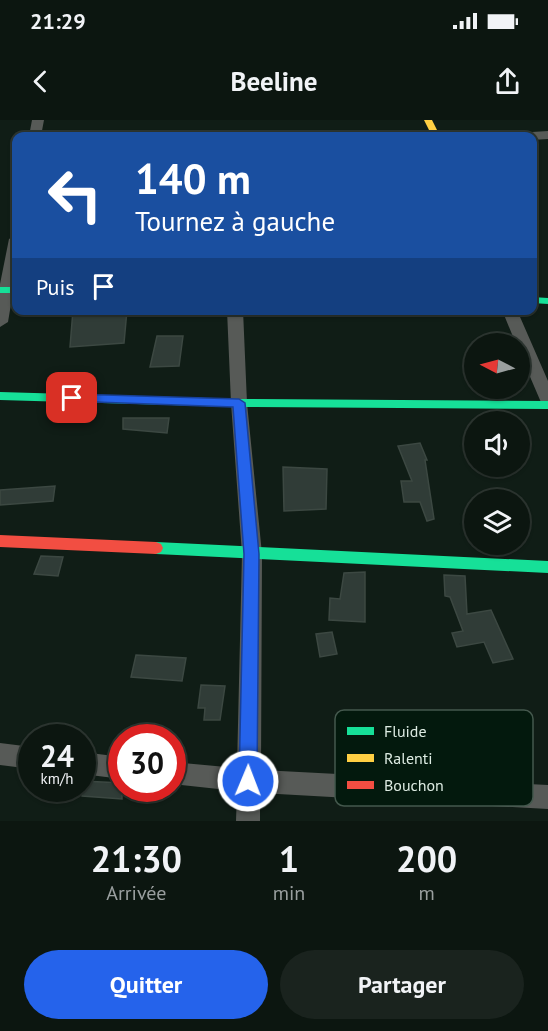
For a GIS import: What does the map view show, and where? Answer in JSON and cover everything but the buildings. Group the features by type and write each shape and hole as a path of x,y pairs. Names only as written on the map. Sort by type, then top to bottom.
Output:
{"street":[{"path":"0,322 12,264"},
{"path":"235,315 239,403 252,554 248,821"},
{"path":"510,315 548,400"},
{"path":"0,396 239,403 548,405"},
{"path":"0,541 548,567"},
{"path":"0,754 18,756"},
{"path":"186,774 248,781 335,786"},
{"path":"533,796 548,797"}],"traffic: fast":[{"path":"0,290 12,290"},
{"path":"537,300 548,301"},
{"path":"0,396 239,403 548,405"},
{"path":"156,548 548,567"}],"traffic: slow":[{"path":"428,120 434,132"}],"traffic: jam":[{"path":"0,541 156,548"}],"route":[{"path":"72,398 239,403 252,554 248,781"}]}
